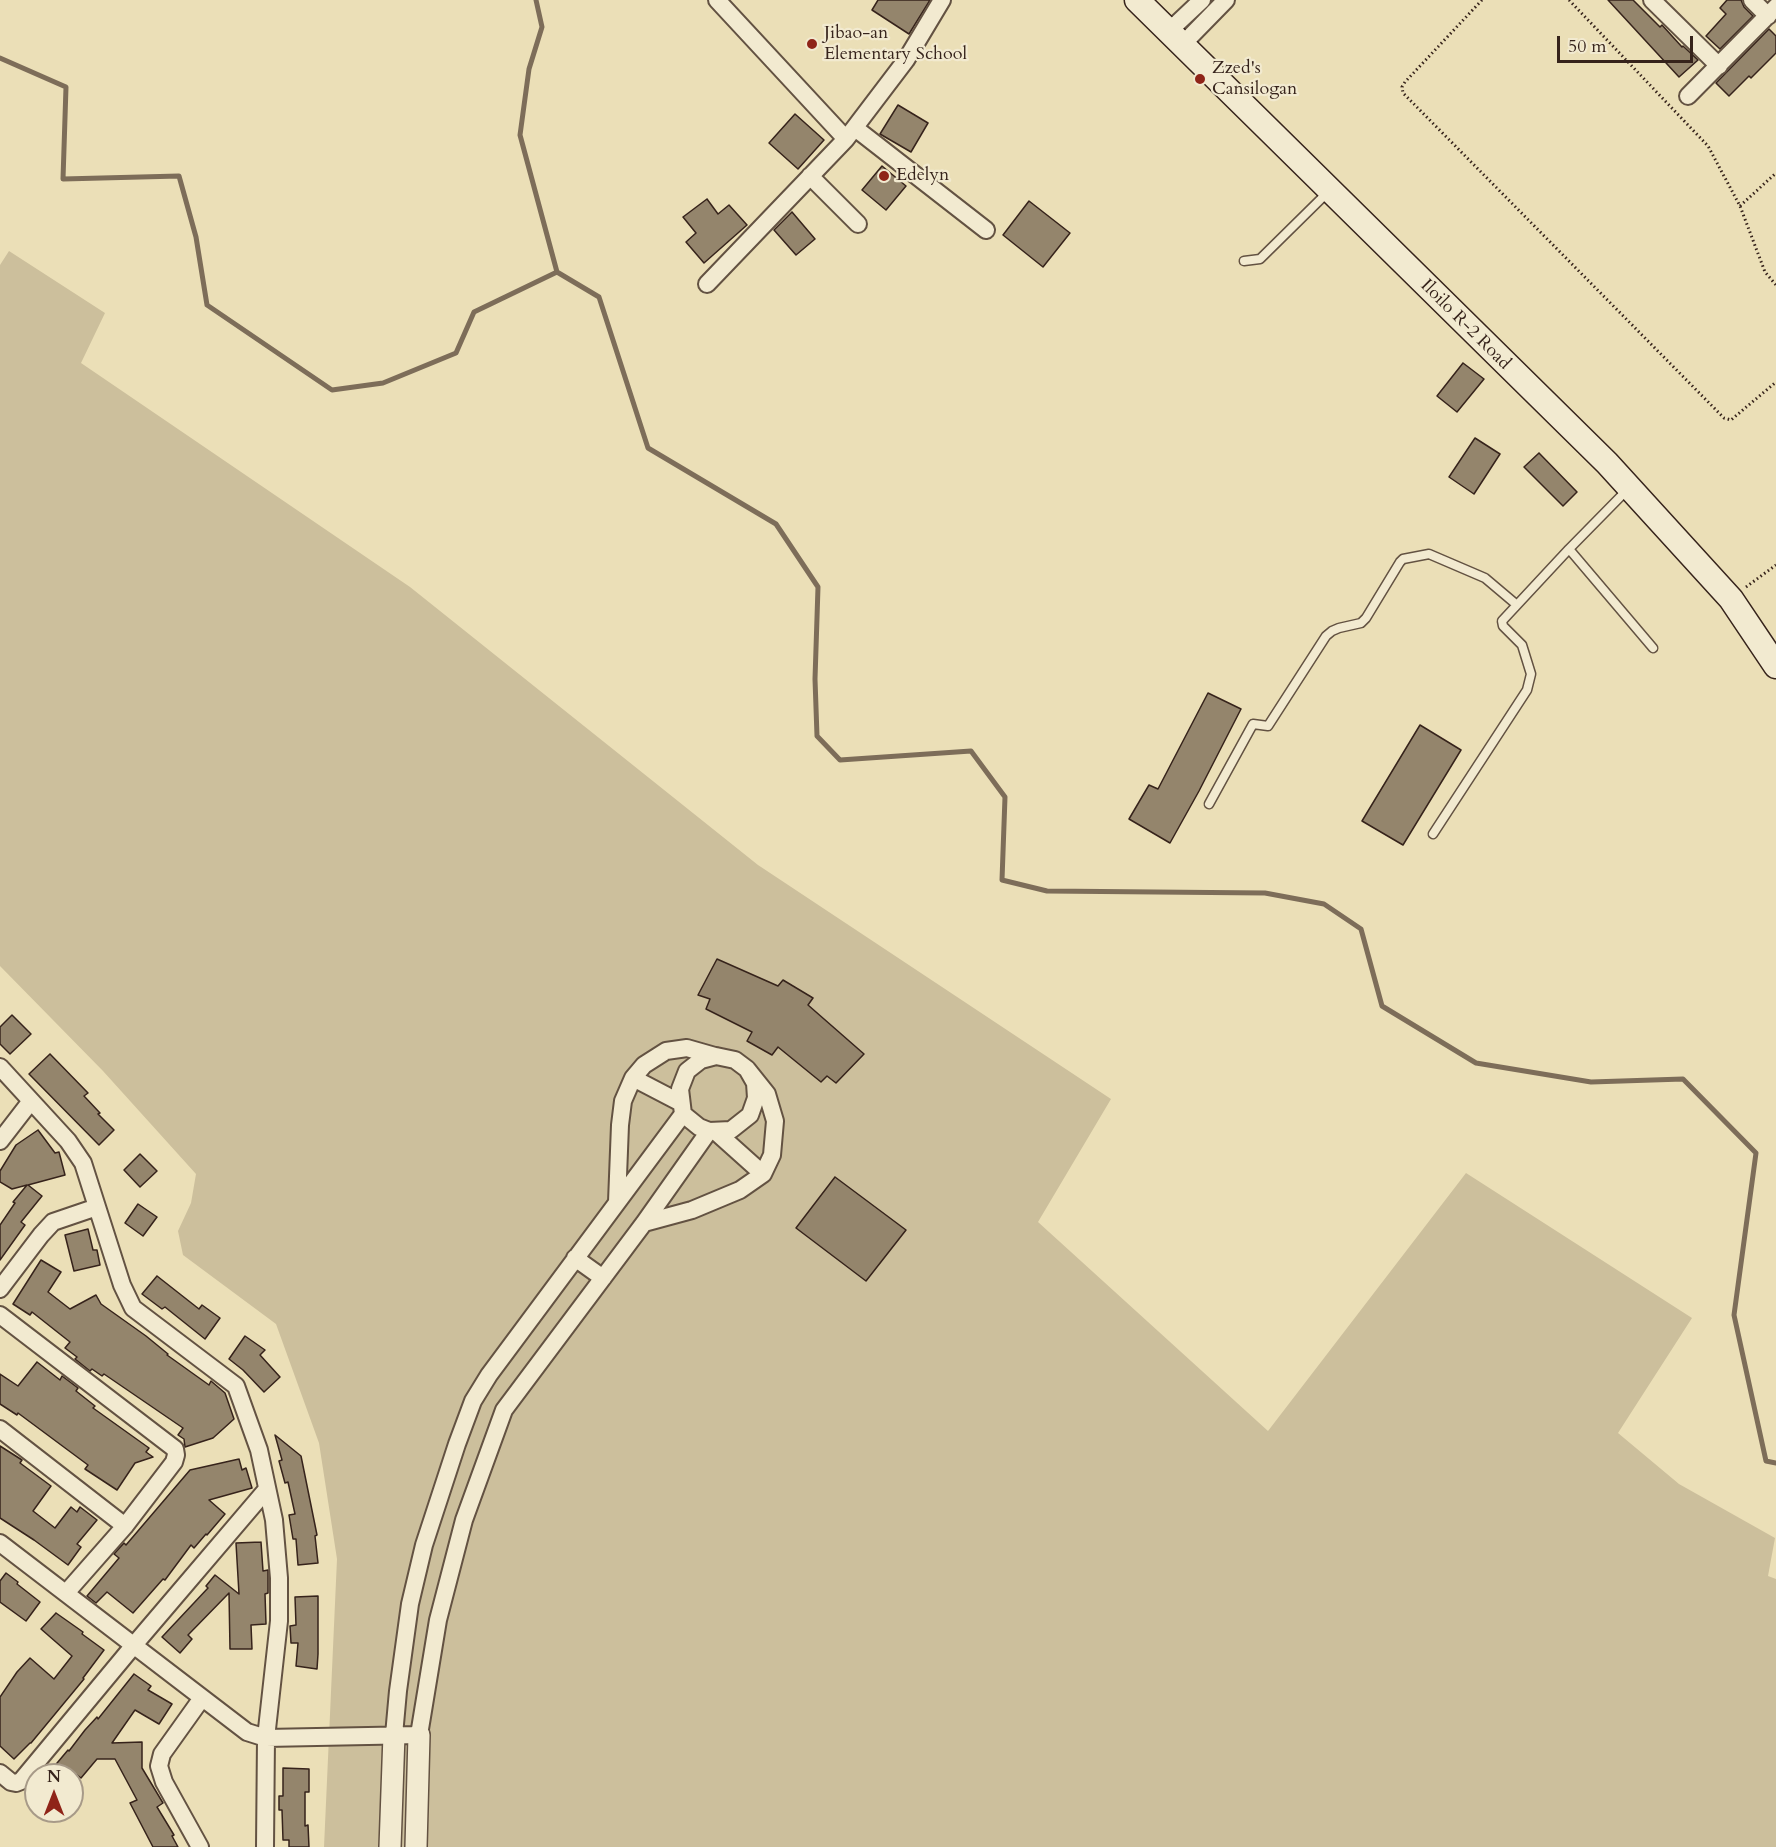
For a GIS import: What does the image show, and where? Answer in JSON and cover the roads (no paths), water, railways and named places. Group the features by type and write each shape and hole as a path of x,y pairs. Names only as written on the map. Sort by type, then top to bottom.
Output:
{"main road":[{"name":"Iloilo R-2 Road","path":"1137,0 1630,487 1731,599 1776,666"}],"street":[{"path":"717,0 851,133 986,230"},
{"path":"707,284 851,133 906,60 942,0"},
{"path":"1176,38 1202,0"},
{"path":"1176,38 1226,0"},
{"path":"1652,0 1719,66"},
{"path":"1688,96 1772,12 1752,0"},
{"path":"810,176 858,224"},
{"path":"617,1202 623,1101 633,1078 644,1065 666,1051 687,1048 735,1060 747,1069 767,1094 775,1121 772,1155 763,1174 740,1190 692,1210 644,1223"},
{"path":"390,1847 394,1735 412,1594 424,1545 473,1401 489,1375 617,1202 682,1109 680,1089 687,1071 701,1060 716,1056"},
{"path":"0,1067 68,1141 83,1163 122,1285 133,1308 236,1386 259,1450 275,1532 279,1578 279,1621 266,1738 265,1847"},
{"path":"633,1078 682,1109 699,1127 712,1131 731,1130 750,1115 756,1098 754,1083 747,1069"},
{"path":"0,1141 31,1101"},
{"path":"712,1131 763,1174"},
{"path":"416,1847 419,1735 438,1620 464,1520 504,1410 712,1131"},
{"path":"0,1289 41,1234 53,1222 97,1206"},
{"path":"575,1258 603,1278"},
{"path":"0,1315 175,1449 174,1462 125,1526 66,1593"},
{"path":"0,1429 125,1526"},
{"path":"0,1773 11,1782 21,1781 267,1489"},
{"path":"0,1543 247,1732 266,1738 419,1735"},
{"path":"200,1847 164,1782 159,1766 162,1754 202,1698"}],"lane":[{"path":"1244,261 1260,259 1329,191"},
{"path":"1433,834 1527,690 1531,674 1522,645 1503,626 1502,621 1630,487"},
{"path":"1569,549 1653,648"},
{"path":"1209,804 1253,724 1268,726 1326,636 1339,628 1361,623 1366,618 1403,559 1429,554 1485,578 1517,605"}],"waterway":[{"path":"536,0 542,27 529,69 520,135 557,272"},
{"path":"0,58 66,87 63,179 179,176 196,237 207,305 332,390 383,383 456,353 474,312 557,272 599,297 648,448 776,524 818,587 815,679 817,736 840,760 971,751 1005,797 1002,880 1047,891 1265,893 1324,904 1361,929 1382,1006 1476,1063 1591,1082 1683,1079 1756,1153 1734,1315 1766,1461 1776,1463"}],"place":[{"name":"Jibao-an Elementary School","path":"812,44"},
{"name":"Zzed's Cansilogan","path":"1200,79"},
{"name":"Edelyn","path":"884,176"}]}
